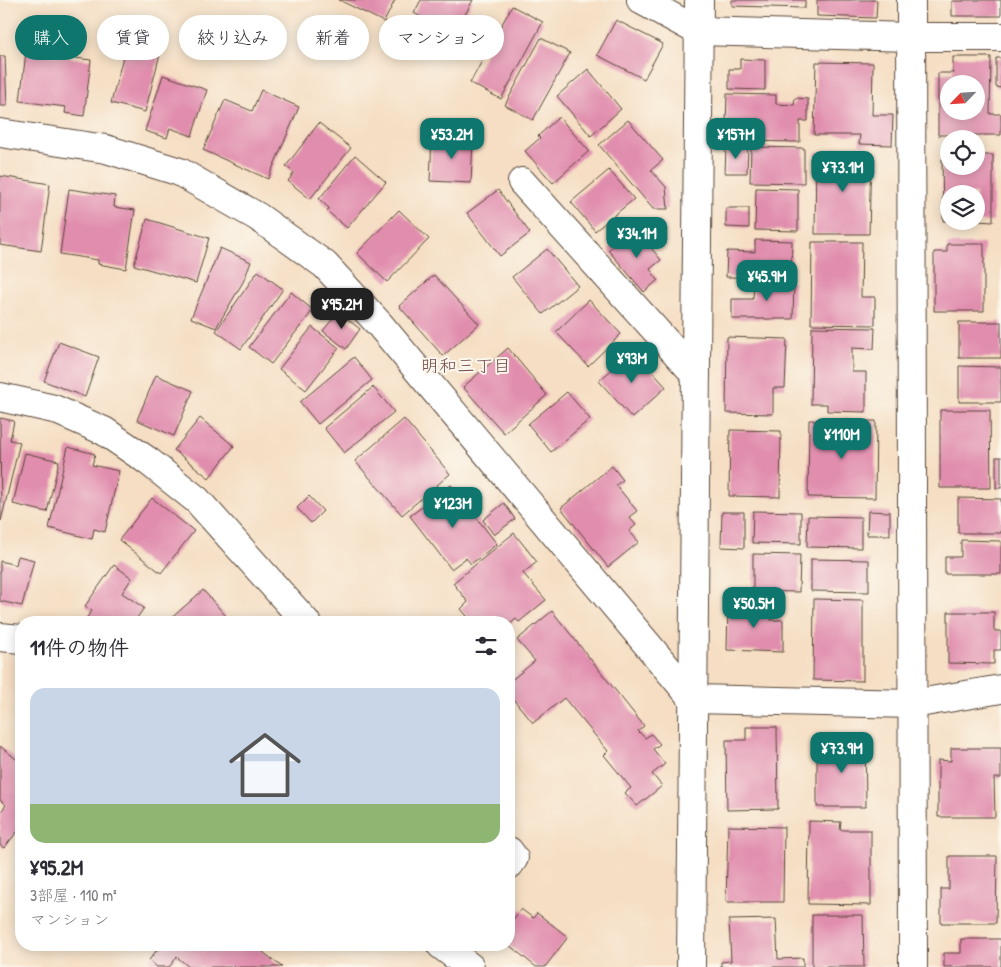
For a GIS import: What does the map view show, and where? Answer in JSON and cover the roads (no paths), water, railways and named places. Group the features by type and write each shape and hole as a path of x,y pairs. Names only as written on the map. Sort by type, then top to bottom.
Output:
{"street":[{"path":"641,0 698,31 911,37 1001,37"},
{"path":"692,967 699,0"},
{"path":"911,0 913,967"},
{"path":"0,133 106,149 180,172 258,217 325,265 380,325 693,699 913,704 1001,689"},
{"path":"522,182 696,375"},
{"path":"0,397 54,409 104,432 148,461 197,500 301,616"},
{"path":"0,637 15,638"},
{"path":"450,951 470,967"}],"district":[{"name":"明和三丁目","path":"466,365"}]}
